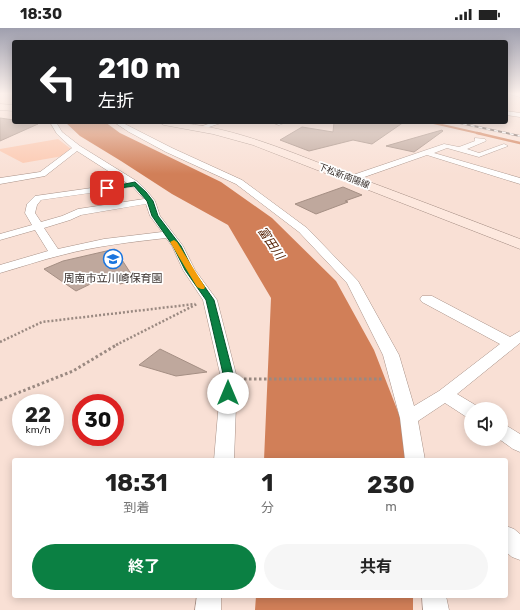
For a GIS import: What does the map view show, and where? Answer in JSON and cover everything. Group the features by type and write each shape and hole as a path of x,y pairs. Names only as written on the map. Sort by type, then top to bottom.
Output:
{"main road":[{"name":"下松新南陽線","path":"190,124 203,125 257,144 520,244"}],"street":[{"path":"54,124 59,132 77,148 135,184 150,201 155,216 167,235 177,246 189,270 210,300 229,378 224,458"},
{"path":"120,124 169,150 239,182 303,230 352,282 392,355 408,418 415,458"},
{"path":"458,150 482,141 478,140"},
{"path":"350,179 447,146 479,155 504,146"},
{"path":"0,181 42,174 77,148"},
{"path":"427,153 520,181"},
{"path":"27,177 38,198"},
{"path":"55,252 30,213 32,204 38,198 135,184"},
{"path":"0,237 78,212 150,201"},
{"path":"0,269 31,258 55,252 140,237 167,235"},
{"path":"408,418 445,395 515,340 427,299"},
{"path":"445,395 464,407"},
{"path":"508,436 520,444"},
{"path":"508,539 520,549"},
{"path":"208,610 209,598"},
{"path":"434,598 436,610"}],"path":[{"path":"0,342 42,322 197,304 109,349 73,371 0,400"},
{"path":"244,379 389,379"}],"shaded area":[{"path":"58,139 71,149 63,156 23,163 0,151 0,149"}],"water":[{"name":"富田川","path":"67,124 108,124 120,133 221,182 272,218 336,281 374,350 409,440 409,458 264,458 271,298 228,225 172,194 80,136"},
{"path":"256,598 413,598 413,610 255,610"}],"building":[{"path":"0,120 12,120 12,124 38,124 0,141"},
{"path":"334,124 401,124 372,144 353,140 309,151 280,140 302,127 333,132"},
{"path":"442,130 443,131 414,152 386,146"},
{"path":"343,187 362,195 316,214 295,204"},
{"path":"115,249 135,280 120,284 113,273 76,291 44,269 63,261"},
{"path":"160,349 207,372 176,376 139,365"}],"waterway":[{"path":"438,124 482,134"},
{"path":"477,133 520,143"}],"railway":[{"path":"464,124 520,136"}],"slow traffic":[{"path":"174,242 189,270 201,287"}],"place":[{"name":"周南市立川崎保育園","path":"113,259"}],"route":[{"path":"107,188 135,184 144,193 150,201 155,216 167,235 177,246 189,270 210,300 229,378 228,393"}]}
